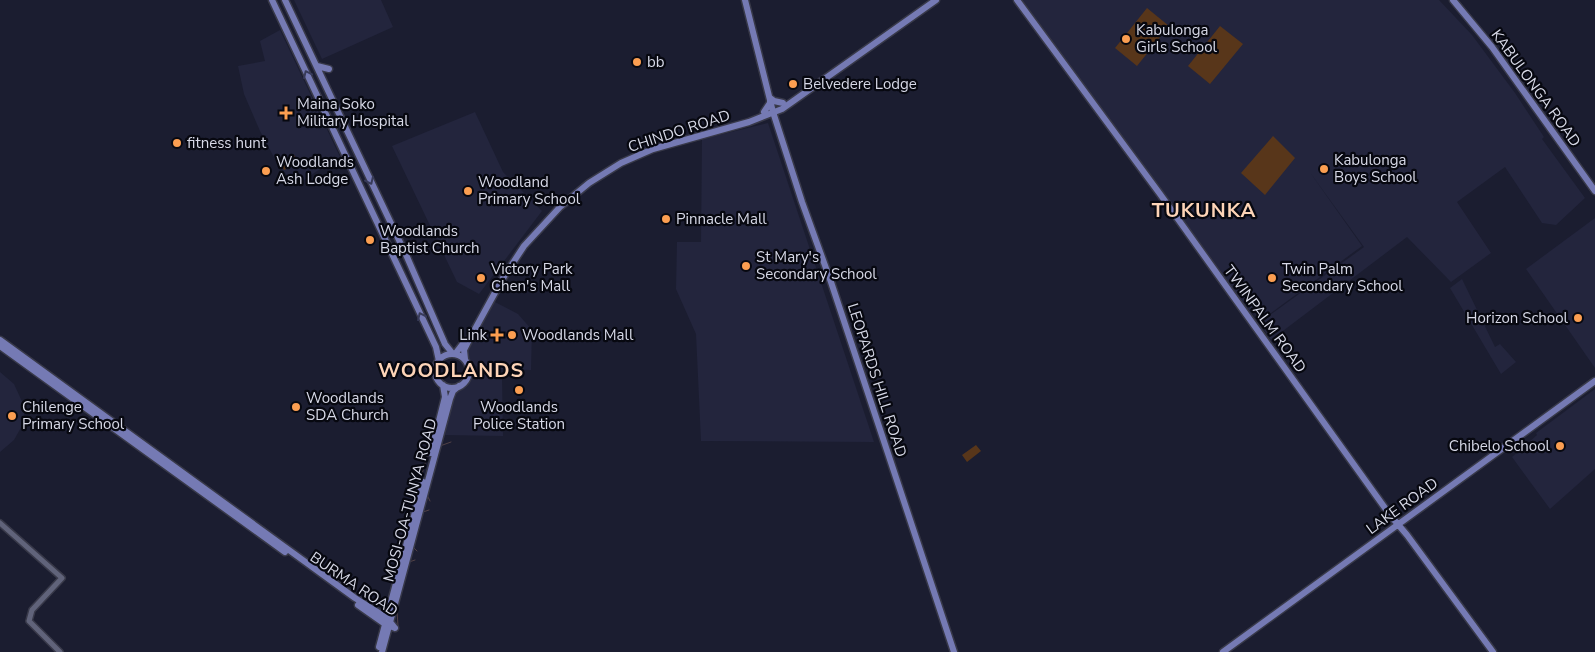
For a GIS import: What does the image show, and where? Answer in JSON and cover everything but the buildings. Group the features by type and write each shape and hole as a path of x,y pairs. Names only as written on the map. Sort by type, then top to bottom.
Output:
{"main road":[{"path":"272,0 436,347 439,361 436,372 443,385 449,387 459,386 468,376 469,368 465,359 454,354 445,344 285,0"},
{"name":"LEOPARDS HILL ROAD","path":"745,0 773,110 954,652"},
{"name":"CHINDO ROAD","path":"782,106 928,0"},
{"name":"CHINDO ROAD","path":"465,359 464,350 512,262 534,233 570,197 603,174 642,154 764,114 782,106 936,0"},
{"name":"TWINPALM ROAD","path":"1017,0 1160,194 1390,515 1408,534 1493,652"},
{"name":"KABULONGA ROAD","path":"1453,0 1497,54 1595,191"},
{"path":"316,65 319,68 329,69"},
{"path":"770,98 782,106 777,122 764,114 770,104 770,98"},
{"name":"CHINDO ROAD","path":"454,354 466,339 512,259 534,230 570,194 602,171 642,150 764,114"},
{"name":"BURMA ROAD","path":"0,340 388,623"},
{"name":"BURMA ROAD","path":"0,346 388,623"},
{"path":"439,361 444,356 454,354"},
{"name":"LAKE ROAD","path":"1223,652 1595,381"},
{"name":"MOSI-OA-TUNYA ROAD","path":"382,652 443,407 446,392 443,385"},
{"name":"MOSI-OA-TUNYA ROAD","path":"378,652 388,623 450,399 453,391 459,386"},
{"path":"1389,532 1392,523 1390,515"},
{"path":"1408,534 1406,526 1409,518"}],"street":[{"path":"0,523 62,578 32,610 29,621 60,652"}],"shaded area":[{"path":"294,0 381,0 393,27 322,59"},
{"name":"Kabulonga Boys School","path":"1022,0 1439,0 1472,35 1515,93 1544,137 1542,139 1585,198 1556,225 1542,223 1505,167 1457,202 1491,253 1451,282 1407,237 1271,340 1259,323 1364,247 1309,171 1362,246 1260,321 1253,311 1249,310"},
{"path":"1147,8 1169,26 1137,66 1115,48"},
{"path":"1220,26 1243,44 1210,84 1188,66"},
{"name":"Maina Soko Military Hospital","path":"280,30 341,159 317,171 296,186 277,163 260,131 244,94 238,66 265,61 260,41"},
{"name":"Woodland Primary School","path":"475,112 503,172 542,211 479,294 457,282 392,146"},
{"name":"St Mary's Secondary School","path":"768,123 874,442 701,441 696,334 676,289 677,242 701,242 702,139"},
{"path":"1273,136 1295,158 1265,195 1241,173"},
{"path":"294,155 298,163 284,170 280,161"},
{"name":"Horizon School","path":"1595,218 1595,368 1526,269"},
{"path":"1462,279 1495,347 1500,344 1516,362 1501,374 1450,288"},
{"path":"491,300 518,314 532,330 531,370 480,369 466,358 464,348"},
{"name":"Chilenge Primary School","path":"0,372 14,384 25,408 23,424 14,440 0,452"},
{"path":"479,373 502,375 503,436 445,435 449,412 457,393"},
{"name":"Chibelo School","path":"1595,389 1595,469 1550,509 1512,457 1537,435 1536,433"},
{"path":"976,445 981,451 967,462 962,455"}],"waterway":[{"path":"425,367 433,378"},
{"path":"435,381 440,386"},
{"path":"440,446 451,442"},
{"path":"424,467 428,453"},
{"path":"420,482 423,470"},
{"path":"427,495 430,501"},
{"path":"423,512 429,510"},
{"path":"413,547 417,551"},
{"path":"409,562 415,560"},
{"path":"397,610 398,626"}],"place":[{"name":"Kabulonga Girls School","path":"1126,39"},
{"name":"bb","path":"637,62"},
{"name":"Belvedere Lodge","path":"793,84"},
{"name":"Maina Soko Military Hospital","path":"286,113"},
{"name":"fitness hunt","path":"177,143"},
{"name":"Kabulonga Boys School","path":"1324,169"},
{"name":"Woodlands Ash Lodge","path":"266,171"},
{"name":"Woodland Primary School","path":"468,191"},
{"name":"Pinnacle Mall","path":"666,219"},
{"name":"Woodlands Baptist Church","path":"370,240"},
{"name":"St Mary's Secondary School","path":"746,266"},
{"name":"Victory Park Chen's Mall","path":"481,278"},
{"name":"Twin Palm Secondary School","path":"1272,278"},
{"name":"Horizon School","path":"1578,318"},
{"name":"Link","path":"497,335"},
{"name":"Woodlands Mall","path":"512,335"},
{"name":"Woodlands Police Station","path":"519,390"},
{"name":"Woodlands SDA Church","path":"296,407"},
{"name":"Chilenge Primary School","path":"12,416"},
{"name":"Chibelo School","path":"1560,446"}],"district":[{"name":"TUKUNKA","path":"1204,210"},
{"name":"WOODLANDS","path":"451,370"}]}
